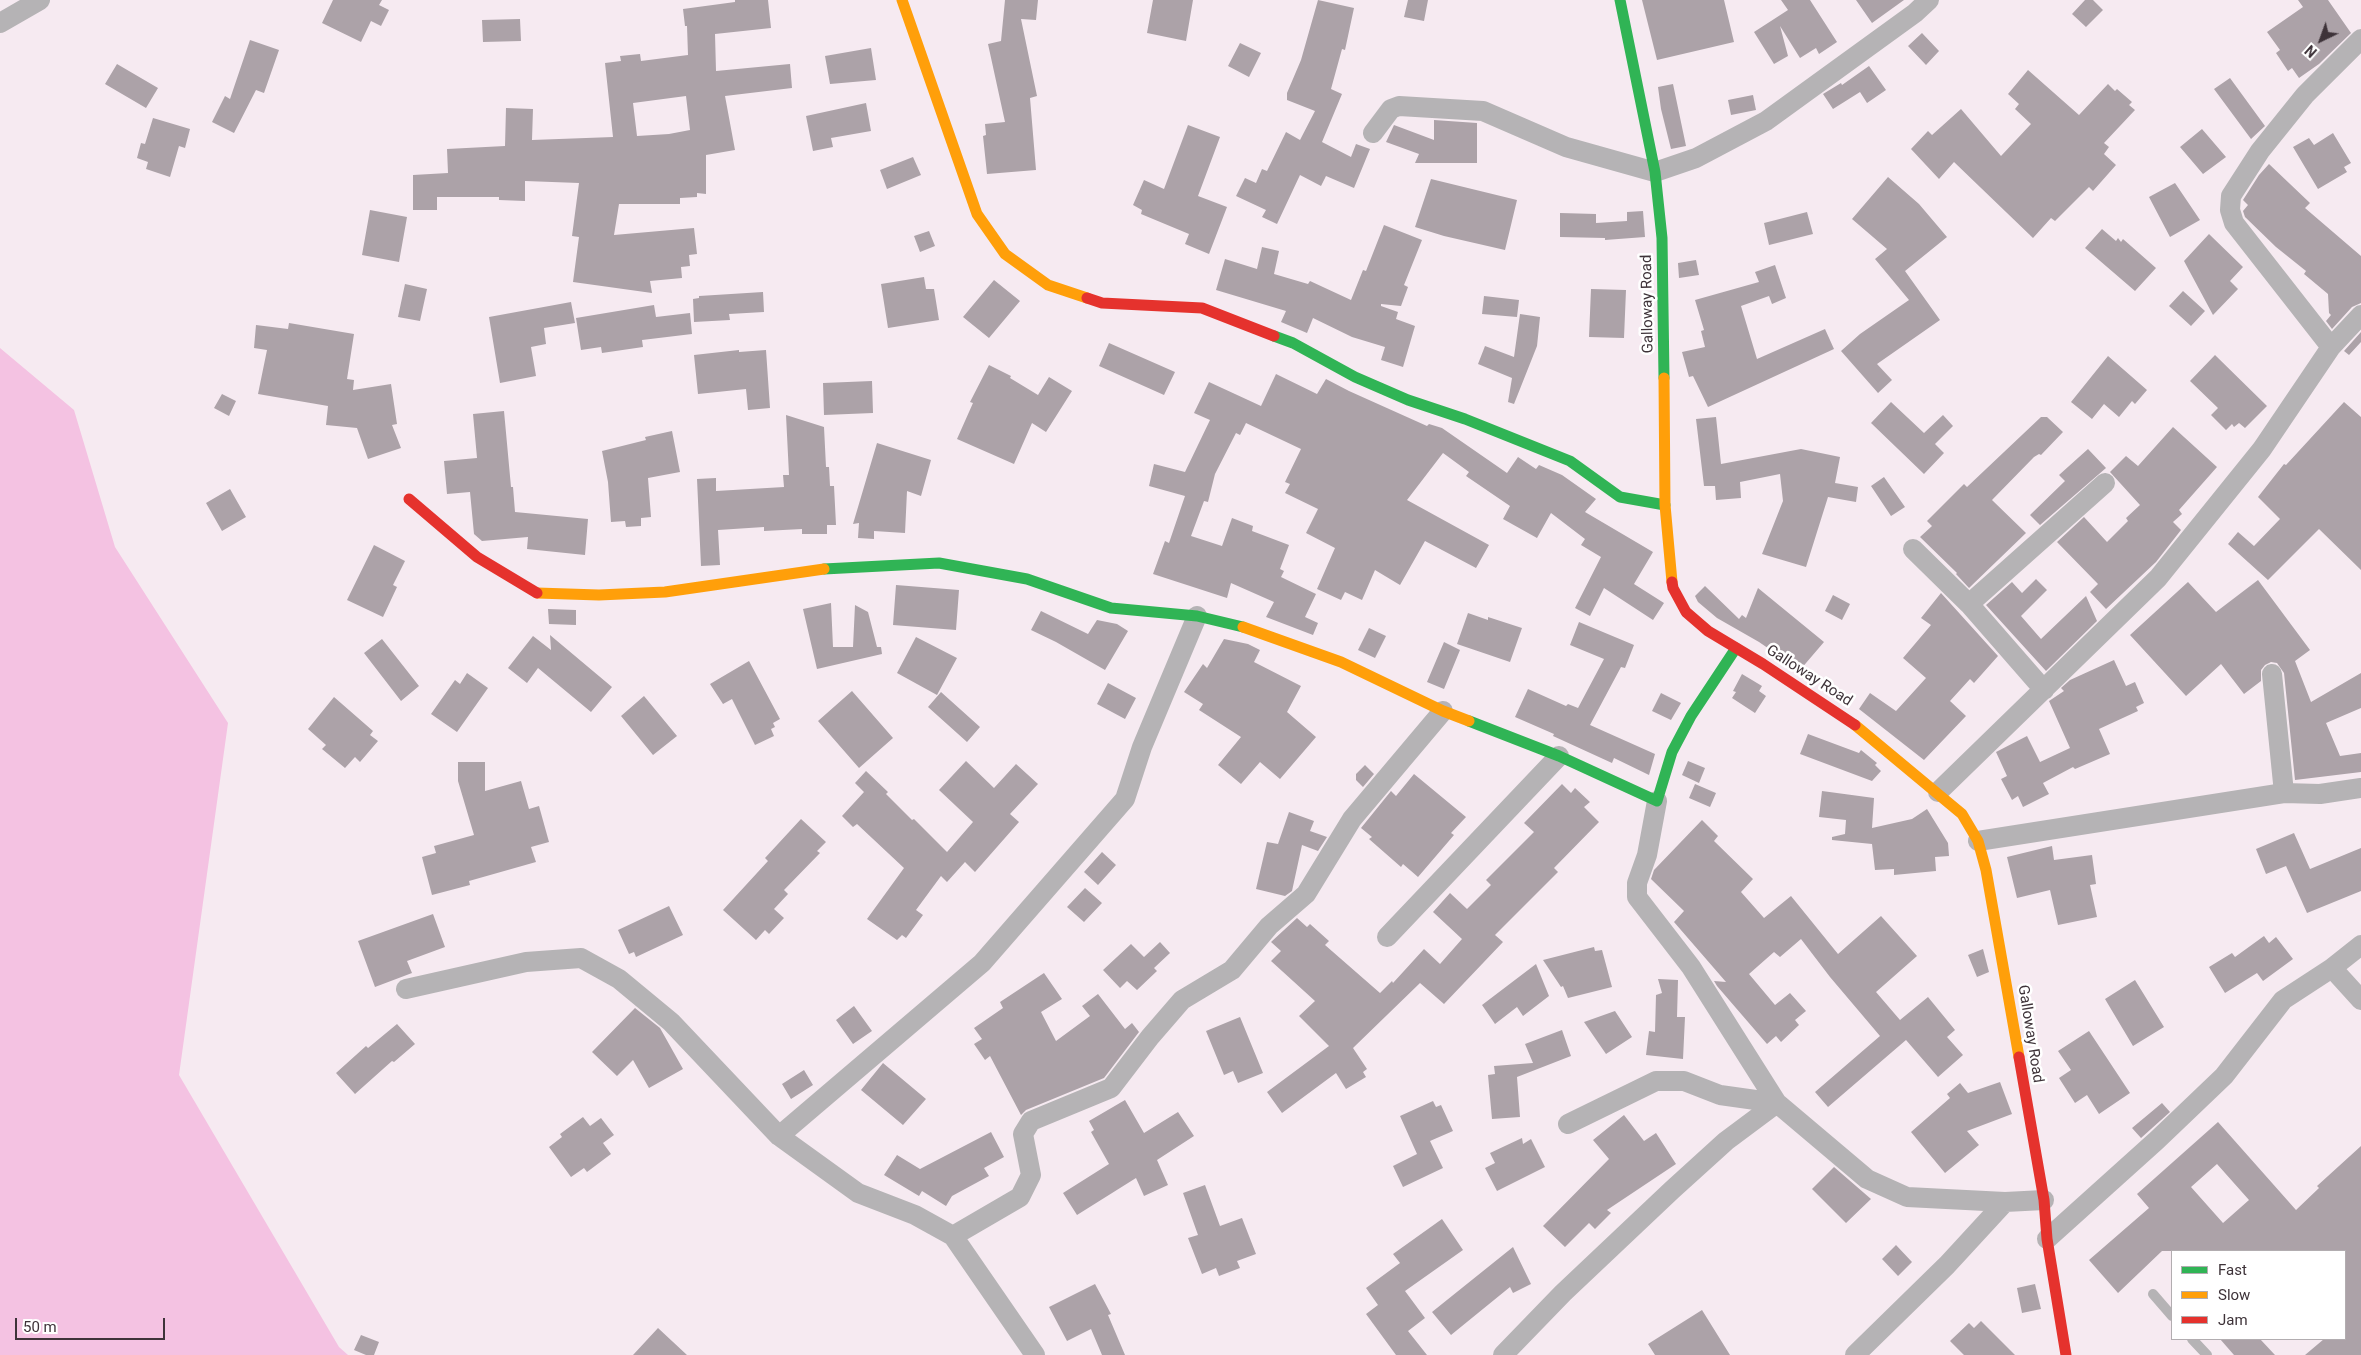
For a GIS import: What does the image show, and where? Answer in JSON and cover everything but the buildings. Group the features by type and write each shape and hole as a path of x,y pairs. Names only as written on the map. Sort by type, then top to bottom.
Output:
{"street":[{"path":"0,23 40,0"},
{"path":"902,0 977,214 1004,254 1048,285 1102,303 1202,308 1293,343 1355,377 1390,392 1570,461 1620,497 1665,505"},
{"name":"Galloway Road","path":"1620,0 1655,172 1662,238 1665,505 1673,588 1686,612 1708,631 1851,722 1938,792 1962,814 1978,841 1986,870 2000,945 2044,1200 2047,1239 2066,1355"},
{"path":"1373,133 1391,109 1399,106 1483,111 1566,147 1655,172 1696,158 1766,121 1915,13 1929,0"},
{"path":"2331,347 2234,223 2230,210 2231,196 2260,151 2305,95 2361,39"},
{"path":"1938,792 2158,578 2262,449 2331,347 2361,315"},
{"path":"1969,604 2105,483"},
{"path":"409,500 477,557 537,593 599,595 665,592 834,568 939,563 1027,580 1111,608 1197,616 1256,630 1341,662 1443,712 1559,756 1657,801"},
{"path":"1913,549 1969,604 2044,690"},
{"path":"779,1136 982,962 1125,799 1142,747 1197,616"},
{"path":"1736,648 1691,716 1672,752 1657,801 1647,855 1637,883 1637,897 1691,967 1777,1103 1867,1179 1907,1197 2005,1202 2044,1200"},
{"path":"2272,674 2284,793"},
{"path":"953,1236 1020,1197 1032,1175 1022,1134 1031,1121 1111,1088 1150,1037 1182,1000 1232,970 1269,926 1306,894 1352,819 1443,712"},
{"path":"1387,937 1559,756"},
{"path":"1978,841 2284,793 2320,794 2361,788"},
{"path":"2047,1239 2158,1140 2224,1076 2283,1000 2332,968 2361,945"},
{"path":"406,989 526,962 581,958 619,979 672,1022 779,1136 858,1193 915,1215 953,1236 1035,1355"},
{"path":"2332,968 2361,1000"},
{"path":"1568,1124 1656,1081 1684,1081 1720,1095 1777,1103"},
{"path":"1503,1355 1563,1293 1672,1190 1726,1141 1777,1103"},
{"path":"1855,1355 1947,1265 2005,1202"}],"lane":[{"path":"2153,1294 2171,1315"},
{"path":"2193,1340 2206,1355"}],"shaded area":[{"path":"0,348 74,410 115,547 228,723 179,1075 339,1347 348,1355 0,1355"}],"traffic: fast":[{"path":"1620,0 1655,172 1662,238 1664,378"},
{"path":"1274,336 1293,343 1355,377 1408,400 1465,419 1570,461 1620,497 1665,505"},
{"path":"824,569 939,563 1027,579 1111,608 1197,616 1243,627"},
{"path":"1469,721 1559,756 1657,801 1672,752 1691,716 1736,648"}],"traffic: slow":[{"path":"902,0 977,214 1005,254 1048,285 1087,298"},
{"path":"1664,378 1665,505 1672,582"},
{"path":"537,593 599,595 665,592 824,569"},
{"path":"1243,627 1341,662 1443,711 1469,721"},
{"path":"1855,725 1962,814 1978,841 1986,870 2019,1057"}],"traffic: jam":[{"path":"1087,298 1102,303 1202,308 1274,336"},
{"path":"409,499 477,557 537,593"},
{"path":"1672,582 1673,588 1686,612 1708,631 1763,664 1855,725"},
{"path":"2019,1057 2044,1200 2047,1239 2066,1355"}]}
